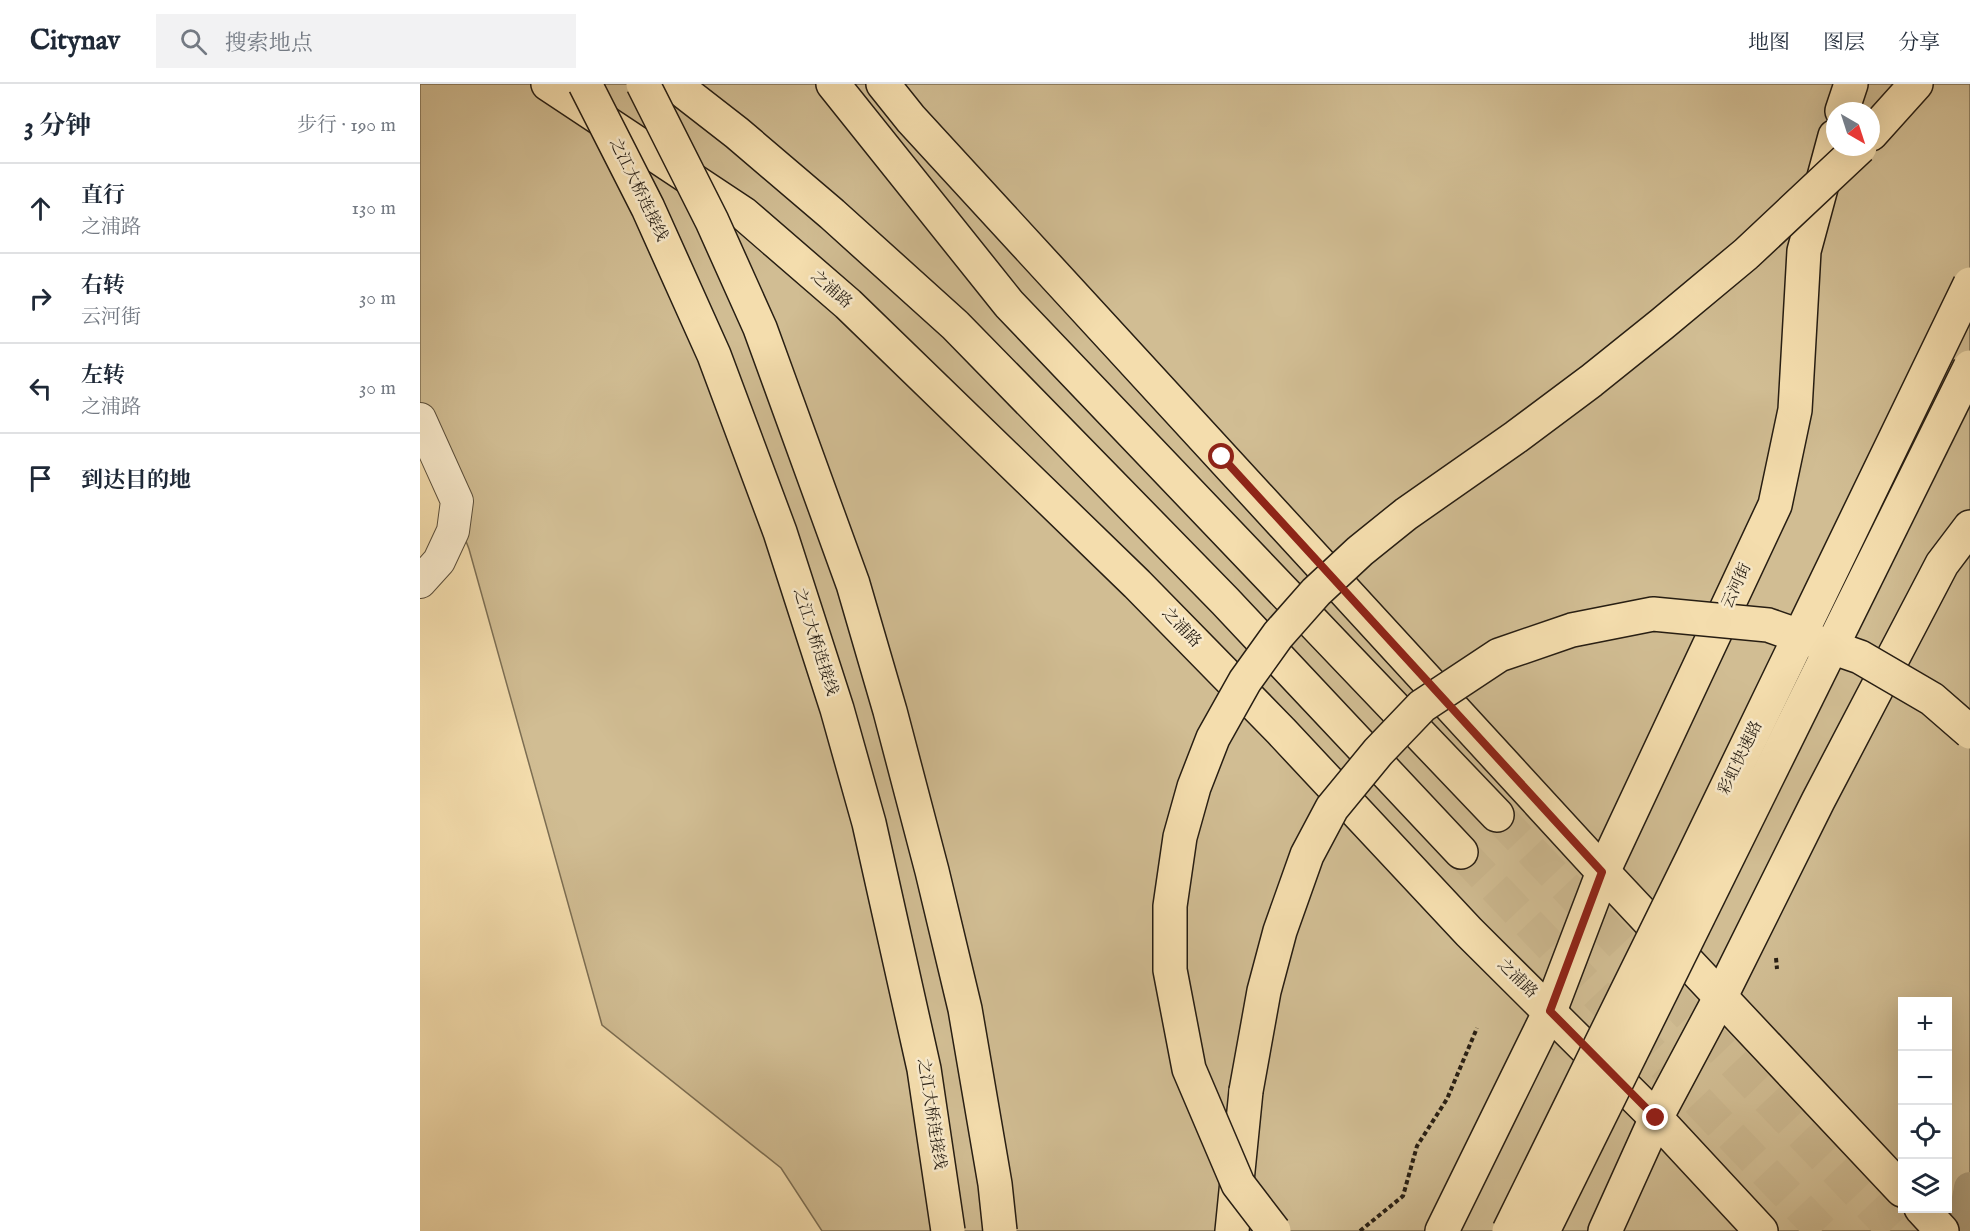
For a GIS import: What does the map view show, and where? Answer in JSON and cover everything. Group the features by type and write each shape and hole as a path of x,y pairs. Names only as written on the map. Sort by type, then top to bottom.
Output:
{"main road":[{"name":"之浦路","path":"548,84 744,214 848,304 1137,584 1281,731 1469,932 1656,1118 1761,1231"},
{"name":"之江大桥连接线","path":"585,84 648,208 714,356 780,532 837,709 869,823 920,1047 948,1231"},
{"path":"643,84 712,221 760,328 853,584 920,825 965,1009 995,1184 1000,1231"},
{"path":"674,84 824,206 954,325 1225,601 1461,852"},
{"path":"833,84 1010,304 1497,815"},
{"path":"883,84 911,119 1602,872 1898,1186"},
{"path":"1845,102 1851,84"},
{"path":"1880,124 1916,84"},
{"name":"云河街","path":"1442,1231 1550,1011 1602,872 1775,505 1795,410 1804,251 1830,156"},
{"path":"1274,1231 1238,1184 1189,1069 1170,970 1170,906 1180,837 1194,787 1213,738 1245,681 1278,635 1316,592 1360,551 1430,496 1535,423 1662,324 1746,255 1850,156"},
{"name":"彩虹快速路","path":"1509,1231 1970,284"},
{"name":"彩虹快速路","path":"1543,1231 1970,367"},
{"path":"1605,1231 1656,1118 1720,998 1818,801 1942,564 1970,527"},
{"path":"1232,1231 1246,1091 1264,991 1280,932 1307,855 1332,808 1378,752 1422,706 1499,655 1572,630 1653,614 1768,625 1860,657 1932,699 1970,732"},
{"path":"1925,1213 1942,1231"}],"street":[{"path":"420,419 457,501 453,531 439,561 420,582"}],"path":[{"path":"1775,955 1777,969"},
{"path":"1360,1231 1403,1196 1417,1146 1447,1099 1477,1028"}],"shaded area":[{"path":"420,84 1970,84 1970,1231 822,1231 781,1168 602,1025 469,549 420,423"}],"waterway":[{"path":"1962,1231 1970,1188"}],"tunnel":[{"path":"1497,815 1894,1231"},
{"path":"1461,852 1822,1231"}],"route":[{"path":"1222,457 1602,872 1550,1011 1656,1118"}]}
